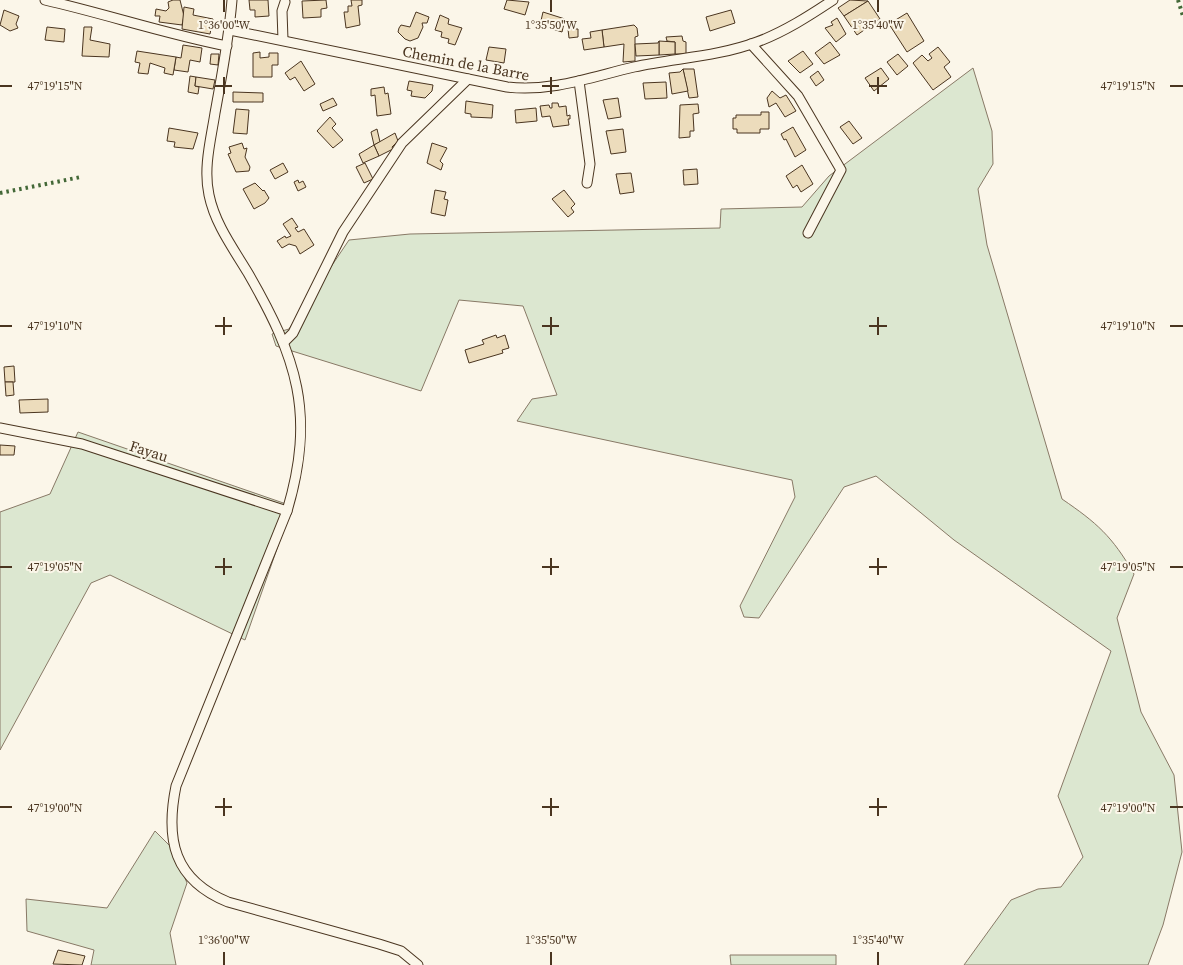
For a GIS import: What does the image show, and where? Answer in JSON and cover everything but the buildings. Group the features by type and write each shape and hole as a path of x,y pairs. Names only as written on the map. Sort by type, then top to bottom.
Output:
{"street":[{"path":"45,0 108,15 179,36 227,46"},
{"path":"232,0 230,30 208,162 207,181 214,213 285,341 296,376 302,415 298,467 287,511 176,786 170,823 177,858 186,874 211,895 228,902 401,951 418,965"},
{"name":"Chemin de la Barre","path":"230,30 507,87 536,89 579,81 646,64 686,58 751,44 798,23 833,0"},
{"path":"283,40 282,11 285,2"},
{"path":"751,44 798,96 841,170 808,233"},
{"path":"285,341 293,333 342,232 402,143 468,79"},
{"path":"579,81 590,164 587,183"},
{"name":"Fayau","path":"0,428 82,444 287,511"}],"green space":[{"path":"973,68 992,131 993,164 978,189 987,245 1062,499 1103,531 1134,574 1117,618 1141,712 1174,775 1182,852 1163,925 1148,965 964,965 1011,900 1038,889 1061,887 1083,857 1058,796 1111,651 954,540 876,476 844,487 759,618 744,617 740,606 795,497 792,480 517,421 532,399 557,395 523,306 459,300 421,391 276,346 272,334 289,329 349,240 410,234 720,228 721,209 802,207 829,176"},
{"path":"78,432 292,506 245,640 110,575 91,583 0,750 0,512 50,494"},
{"path":"155,831 173,849 187,883 170,933 176,965 91,965 94,950 27,931 26,899 107,908"},
{"path":"730,955 836,955 836,965 731,965"}],"hedge":[{"path":"1178,0 1183,16"},
{"path":"0,193 81,177"}]}
